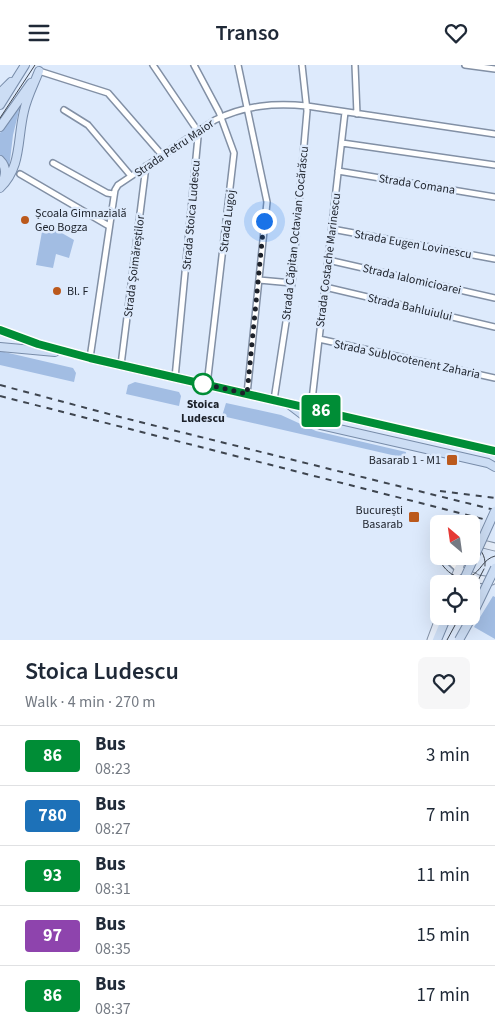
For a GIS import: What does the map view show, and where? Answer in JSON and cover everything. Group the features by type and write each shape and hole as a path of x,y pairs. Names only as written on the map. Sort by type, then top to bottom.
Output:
{"main road":[{"path":"0,105 4,93 25,65"},
{"path":"0,127 41,68"},
{"path":"0,187 7,181 14,170 23,112 41,68"},
{"path":"0,160 4,165 6,174 0,187"},
{"path":"0,330 38,344 90,358 495,451"},
{"path":"0,347 74,354"},
{"path":"289,404 311,421 321,425 488,463 495,467"},
{"path":"490,522 495,503"},
{"path":"466,575 495,511"},
{"path":"480,544 493,547"},
{"path":"456,575 460,565"},
{"path":"460,640 495,568"},
{"path":"458,569 478,579 494,579 460,640"},
{"path":"431,640 437,625"},
{"path":"437,640 443,625"}],"street":[{"path":"153,65 197,131"},
{"name":"Strada Lugoj","path":"194,65 221,117 233,149 234,159 208,385"},
{"path":"238,65 266,202 247,394"},
{"name":"Strada Căpitan Octavian Cocărăscu","path":"274,401 292,283 307,106 302,65"},
{"path":"355,65 357,113"},
{"path":"465,65 495,69"},
{"path":"41,68 108,93 162,155"},
{"name":"Strada Petru Maior","path":"113,194 118,185 197,131 221,117 247,109 272,105 307,106 495,134"},
{"path":"64,110 88,125 131,176"},
{"name":"Strada Costache Marinescu","path":"311,409 346,112"},
{"name":"Strada Stoica Ludescu","path":"175,377 198,137 197,131"},
{"path":"342,143 495,165"},
{"path":"53,163 107,193 113,194 101,293 90,358"},
{"name":"Strada Șoimăreștilor","path":"121,365 146,166"},
{"name":"Strada Comana","path":"338,171 495,197"},
{"path":"20,174 109,226"},
{"name":"Strada Eugen Lovinescu","path":"332,229 495,259"},
{"name":"Strada Ialomicioarei","path":"328,260 495,298"},
{"path":"259,280 292,283"},
{"name":"Strada Bahluiului","path":"325,287 495,327"},
{"name":"Strada Sublocotenent Zaharia","path":"319,339 495,378"},
{"path":"480,543 493,547"},
{"path":"454,565 458,569"}],"shaded area":[{"path":"21,102 13,135 9,169 0,157 0,133"},
{"path":"43,226 60,229 60,232 74,240 69,258 56,254 53,268 36,265"},
{"path":"0,351 73,368 76,373 74,382 0,365"},
{"path":"135,382 179,392 181,396 179,406 126,394 128,385"},
{"path":"226,403 281,415 316,431 406,452 405,458 222,416"},
{"path":"493,596 495,597 495,639 474,627 475,625 480,625 480,617"}],"tram line":[{"path":"0,118 35,65"},
{"path":"480,550 485,566"},
{"path":"443,565 451,574 465,578 471,576 495,556"},
{"path":"480,577 484,569"},
{"path":"447,640 455,625"}],"railway":[{"path":"0,385 120,417 495,510"},
{"path":"0,396 495,522"},
{"path":"440,491 495,498"}],"bus line":[{"name":"86","path":"0,330 38,344 90,358 495,451"}],"place":[{"name":"Școala Gimnazială Geo Bogza","path":"25,220"},
{"name":"Bl. F","path":"57,291"},
{"name":"Stoica Ludescu","path":"203,384"},
{"name":"Basarab 1 - M1","path":"452,460"},
{"name":"București Basarab","path":"414,517"}],"route":[{"path":"203,384 201,383 247,394 264,221"}]}
